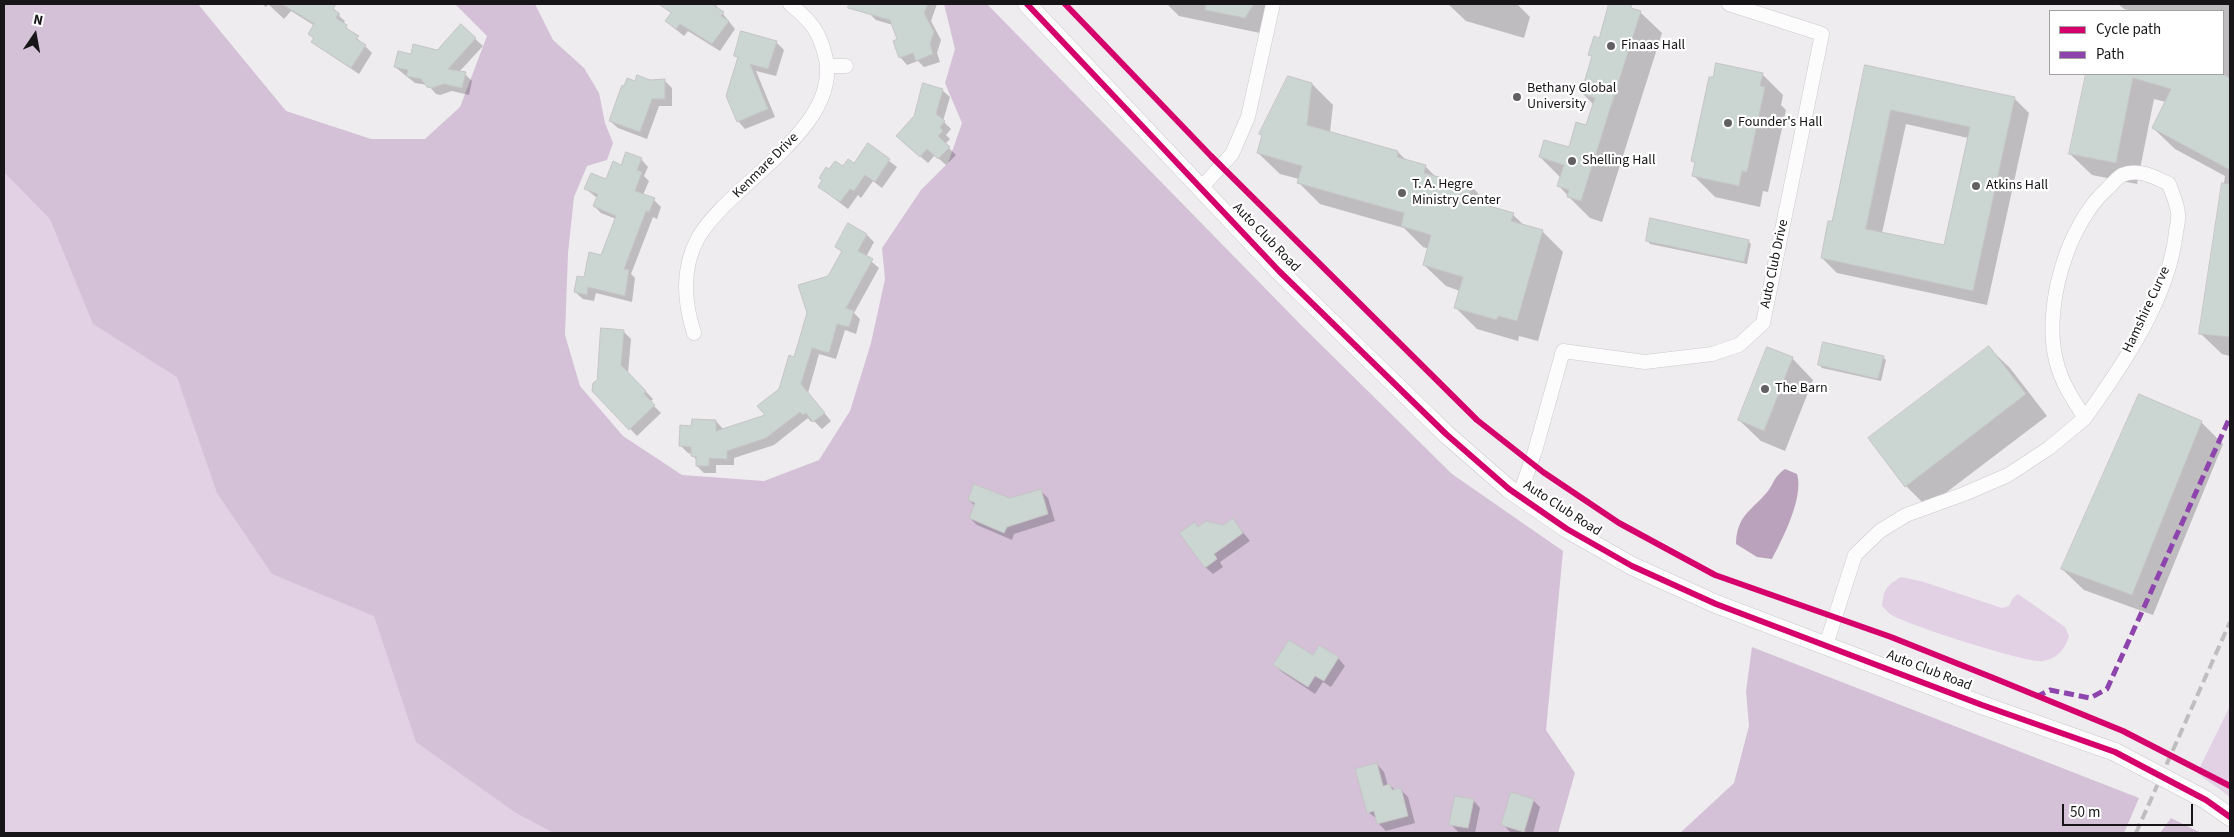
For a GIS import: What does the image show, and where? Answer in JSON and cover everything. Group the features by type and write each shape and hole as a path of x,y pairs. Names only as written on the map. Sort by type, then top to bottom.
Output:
{"street":[{"name":"Kenmare Drive","path":"694,334 687,309 685,285 689,261 698,238 714,218 800,131 816,112 825,90 827,66 822,42 811,22 790,4"},
{"name":"Auto Club Road","path":"1027,4 1279,270 1446,434 1519,496 1567,529 1632,566 1716,604 1982,705 2115,752 2206,800 2230,817"},
{"path":"1201,188 1232,154 1248,118 1273,4"},
{"name":"Auto Club Drive","path":"1519,496 1535,451 1563,351 1645,362 1712,354 1739,345 1763,323 1822,34 1729,4"},
{"path":"827,66 846,66"},
{"name":"Hamshire Curve","path":"1826,645 1855,555 1880,531 1906,515 1964,494 2008,474 2049,448 2085,418 2115,375 2140,333 2159,292 2174,251 2178,213 2169,184 2147,173 2122,175 2102,193 2088,211 2062,263 2052,312 2056,360 2068,392 2085,418"}],"shaded area":[{"path":"4,4 1086,833 4,833"},
{"path":"4,4 198,4 286,111 371,139 425,139 460,107 487,36 455,4 535,4 553,40 584,68 599,93 605,123 613,143 607,160 587,166 574,197 568,253 565,335 580,386 623,436 682,475 764,481 819,460 850,411 871,343 885,279 882,248 921,190 948,163 962,123 945,83 955,49 944,4 987,4 1303,327 1452,474 1563,551 1546,730 1575,773 1558,833 554,833 516,813 416,742 374,616 272,574 217,493 177,377 93,324 50,219 4,172"},
{"path":"1785,469 1797,474 1798,494 1795,505 1787,529 1772,559 1757,557 1736,544 1739,526 1746,514 1762,498 1776,477"},
{"path":"1901,577 1924,582 2002,608 2009,606 2013,598 2018,594 2065,627 2069,636 2068,640 2057,655 2043,661 1992,650 1918,626 1890,614 1882,606 1887,588"},
{"path":"1752,647 2139,798 2124,833 1680,833 1734,783 1749,726 1746,691"},
{"path":"2230,706 2230,797 2197,773"},
{"path":"2171,818 2201,833 2160,833"}],"building":[{"path":"282,4 336,4 333,9 339,13 336,18 347,25 346,28 359,36 356,39 366,45 351,68 311,42 314,38 308,34 314,24"},
{"path":"659,4 712,4 724,12 721,16 729,21 712,44 680,24 676,29 665,21 671,13"},
{"path":"849,4 928,4 924,13 934,32 930,44 933,54 916,61 913,53 899,58 893,41 897,39 890,20 848,8"},
{"path":"1206,4 1254,4 1245,18 1205,10"},
{"path":"1609,4 1632,4 1631,8 1641,11 1581,201 1567,197 1569,190 1557,186 1564,165 1539,157 1544,140 1569,147 1576,122 1586,125 1595,98 1581,93 1592,56 1588,55 1594,36 1599,38"},
{"path":"461,24 476,38 448,69 466,72 462,88 444,84 432,88 427,87 421,79 406,76 408,70 394,67 398,51 411,54 413,44 437,50"},
{"path":"741,31 777,41 768,69 750,64 768,109 737,122 726,96 738,57 734,56"},
{"name":"Founder's Hall","path":"1716,63 1763,73 1760,86 1765,87 1747,172 1742,171 1739,186 1692,176 1695,162 1691,161 1709,77 1713,77"},
{"path":"1865,65 2015,97 1973,291 1821,258 1828,221 1832,221","holes":["1891,110 1970,127 1944,245 1866,229"]},
{"path":"637,75 650,80 665,79 665,99 652,99 640,132 609,121 622,85 624,86 627,78 635,81"},
{"path":"2086,75 2224,75 2230,78 2230,170 2152,128 2171,89 2133,78 2116,163 2069,154"},
{"name":"T. A. Hegre Ministry Center","path":"1288,76 1312,83 1307,125 1398,151 1397,157 1426,165 1424,173 1472,186 1468,200 1514,213 1511,221 1543,230 1517,321 1498,316 1497,320 1454,308 1463,277 1423,265 1431,235 1401,226 1404,213 1297,183 1302,166 1257,153 1262,135 1259,134"},
{"path":"923,83 943,89 936,114 945,121 940,127 943,131 938,136 950,147 938,159 927,149 920,157 896,136 914,116"},
{"path":"868,143 890,159 875,182 865,175 854,191 850,189 840,202 818,187 822,180 819,178 826,167 829,169 835,161 843,166 848,159 854,163"},
{"path":"626,152 642,158 637,170 642,172 635,191 655,198 649,212 646,211 624,269 629,270 625,296 588,287 587,295 574,292 577,276 584,277 589,252 601,255 616,216 593,206 598,194 584,189 591,173 606,179 613,161 621,165"},
{"path":"2222,183 2230,184 2230,337 2199,334"},
{"path":"1650,218 1749,240 1744,262 1646,241"},
{"path":"848,223 867,234 858,251 873,259 846,308 854,311 849,327 837,324 829,353 812,348 801,384 825,413 813,422 806,413 803,415 800,412 766,438 727,451 727,459 709,458 709,466 696,466 696,457 691,456 691,447 679,446 680,425 691,426 692,419 716,420 716,431 765,415 757,406 779,389 789,355 794,357 807,313 798,285 828,276 842,251 835,247"},
{"path":"601,328 624,330 621,365 646,391 644,394 655,405 629,430 592,391 593,383 597,380"},
{"path":"1823,342 1884,356 1878,379 1818,365"},
{"path":"1989,346 2026,394 1905,487 1868,438"},
{"name":"The Barn","path":"1767,347 1793,357 1764,431 1738,420"},
{"path":"2139,394 2202,421 2132,595 2061,569"},
{"path":"974,484 1010,498 1041,489 1048,514 1007,527 1004,533 969,518 975,503 968,500"},
{"path":"1233,518 1243,533 1214,554 1217,559 1205,568 1179,533 1195,522 1198,527 1206,521 1223,525"},
{"path":"1289,640 1313,655 1319,645 1339,657 1324,681 1315,676 1308,687 1273,665"},
{"path":"1377,763 1383,786 1390,784 1392,790 1401,788 1408,816 1377,824 1374,811 1367,813 1355,769"},
{"path":"1511,792 1534,799 1524,832 1501,825"},
{"path":"1455,796 1474,799 1468,828 1449,825"}],"railway":[{"path":"2136,833 2230,622"}],"marked path":[{"path":"2036,697 2050,690 2090,698 2107,689 2230,417"}],"cycle path":[{"path":"1027,4 1279,271 1446,434 1509,489 1567,529 1632,566 1716,604 1982,705 2115,752 2206,800 2230,817"},
{"path":"1065,4 1211,156 1477,420 1543,472 1619,523 1715,575 1891,637 2123,731 2230,786"}],"place":[{"name":"Finaas Hall","path":"1611,46"},
{"name":"Bethany Global University","path":"1517,97"},
{"name":"Founder's Hall","path":"1728,123"},
{"name":"Shelling Hall","path":"1572,161"},
{"name":"Atkins Hall","path":"1976,186"},
{"name":"T. A. Hegre Ministry Center","path":"1402,193"},
{"name":"The Barn","path":"1765,389"}]}
